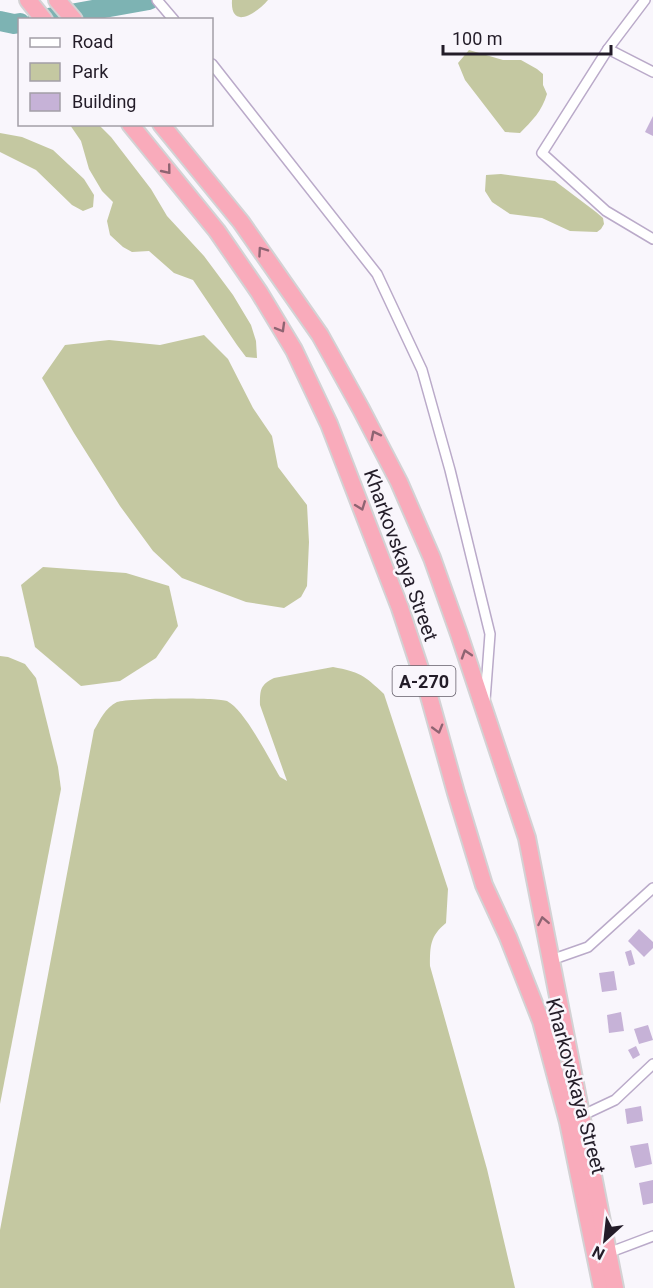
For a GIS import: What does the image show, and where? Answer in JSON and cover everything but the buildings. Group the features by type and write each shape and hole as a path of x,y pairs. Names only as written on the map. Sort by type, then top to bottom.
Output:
{"highway":[{"path":"28,0 42,18"},
{"path":"57,0 72,18"},
{"name":"Kharkovskaya Street","path":"132,126 217,231 259,292 294,350 329,424 397,600 429,696 484,885 508,937 540,1021 568,1122 602,1288"},
{"name":"Kharkovskaya Street","path":"162,126 241,222 320,335 399,482 432,558 526,838 615,1288"}],"street":[{"path":"157,0 172,18"},
{"path":"645,0 608,49 542,153 606,211 653,240"},
{"path":"608,49 653,72"},
{"path":"213,65 377,274 422,370 450,470 490,634 484,710"},
{"path":"550,960 588,947 653,888"},
{"path":"581,1116 615,1100 653,1064"},
{"path":"608,1253 653,1236"}],"green space":[{"path":"232,0 268,0 251,14 240,17 235,15"},
{"path":"469,50 503,60 521,60 543,74 543,85 547,94 545,100 536,115 520,133 505,132 465,80 458,63"},
{"path":"71,126 100,126 111,137 151,189 167,216 204,256 233,295 251,325 256,341 257,358 246,357 193,280 174,273 149,251 132,252 110,235 107,221 113,202 102,191 89,169 81,141"},
{"path":"0,133 22,137 53,150 84,179 94,195 93,207 83,211 72,205 36,170 0,152"},
{"path":"501,174 555,181 603,218 604,224 597,232 570,231 542,218 510,214 492,202 485,191 486,175"},
{"path":"204,335 228,359 253,408 272,436 278,467 307,505 309,542 307,586 301,597 284,608 246,602 182,578 153,551 120,506 42,378 65,345 109,340 160,345"},
{"path":"43,567 126,573 169,586 178,626 156,658 120,681 81,686 35,647 21,585"},
{"path":"0,656 25,664 36,678 58,767 61,789 0,1104"},
{"path":"333,667 361,675 384,694 448,889 446,923 437,932 432,942 430,966 487,1169 515,1288 0,1288 0,1230 94,730 106,711 117,702 172,698 227,701 241,714 280,777 287,781 260,705 262,688 274,678"}],"waterway":[{"path":"48,18 149,0"},
{"path":"0,21 18,23"}]}
